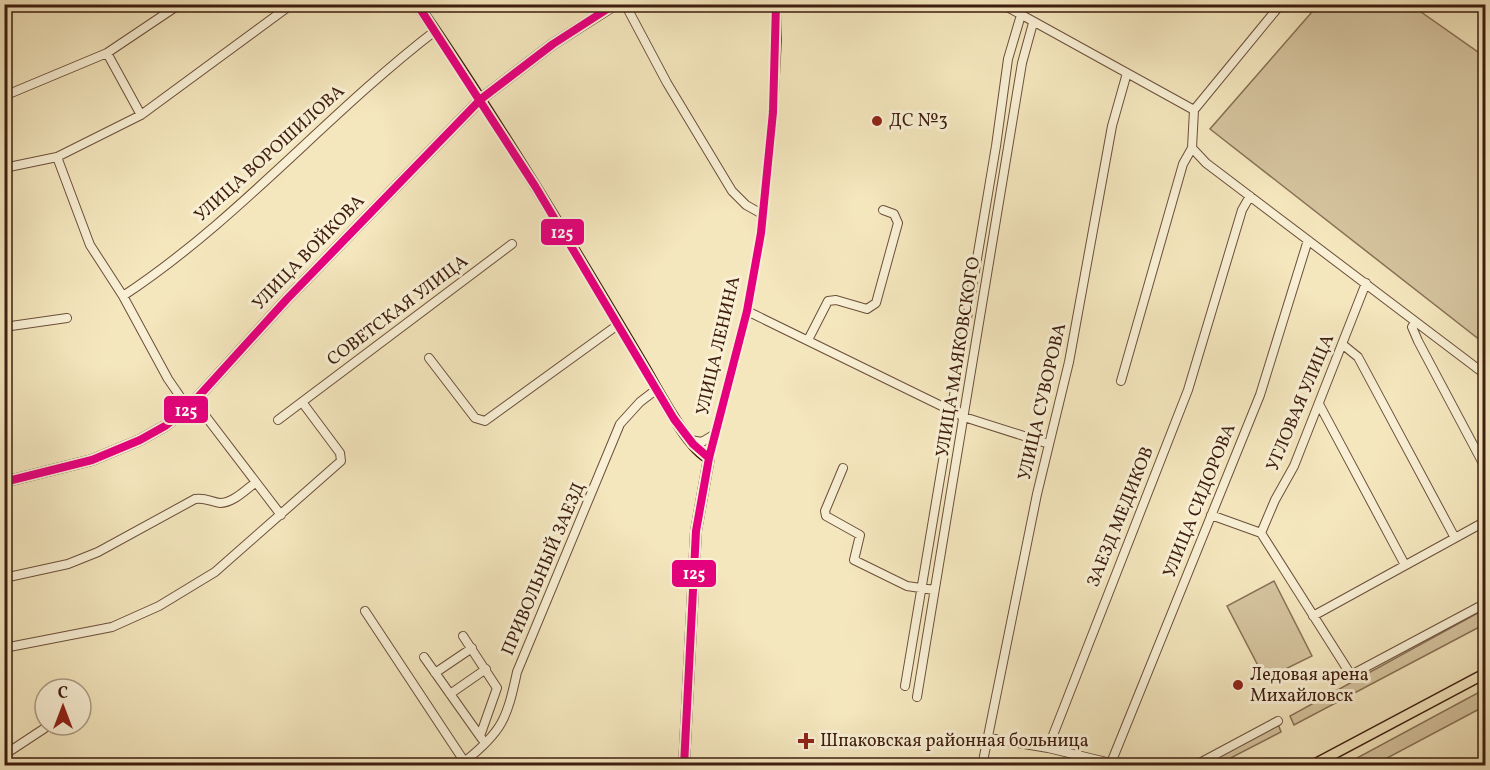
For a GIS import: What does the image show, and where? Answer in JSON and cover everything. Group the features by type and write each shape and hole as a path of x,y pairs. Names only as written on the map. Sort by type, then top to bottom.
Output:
{"main road":[{"path":"417,4 481,99 657,389 690,440 702,454 709,458"},
{"name":"УЛИЦА ВОЙКОВА","path":"4,482 92,460 140,440 191,404 287,299 481,99 552,44 616,4"},
{"name":"УЛИЦА ЛЕНИНА","path":"684,765 696,531 709,458"},
{"path":"1311,765 1485,673"}],"street":[{"path":"4,96 107,53 180,4"},
{"path":"4,168 57,157 141,115 292,4"},
{"path":"626,4 666,83 732,191 746,205 762,214"},
{"name":"УЛИЦА ЛЕНИНА","path":"709,458 747,311 762,214 773,112 777,40 776,4"},
{"path":"1002,4 1194,110"},
{"path":"1121,381 1184,164 1192,148 1194,110 1281,4"},
{"name":"УЛИЦА МАЯКОВСКОГО","path":"905,686 996,146 1008,59 1021,15"},
{"name":"УЛИЦА МАЯКОВСКОГО","path":"917,697 1022,63 1033,23"},
{"name":"УЛИЦА ВОРОШИЛОВА","path":"123,296 170,265 384,70 435,31"},
{"path":"107,53 141,115"},
{"name":"УЛИЦА СУВОРОВА","path":"982,765 1049,444 1069,362 1112,126 1127,73"},
{"path":"1192,148 1206,163 1485,375"},
{"path":"57,157 90,245 123,296 168,380 191,404 281,515"},
{"name":"ЗАЕЗД МЕДИКОВ","path":"1048,747 1188,390 1234,234 1242,210 1250,196"},
{"path":"808,340 828,301 836,300 867,309 876,303 898,223 894,214 883,210"},
{"name":"УЛИЦА СИДОРОВА","path":"1113,764 1260,395 1308,240"},
{"name":"СОВЕТСКАЯ УЛИЦА","path":"278,420 512,244"},
{"name":"УГЛОВАЯ УЛИЦА","path":"1261,533 1275,500 1294,466 1366,283"},
{"path":"747,311 964,417 1049,444"},
{"path":"4,327 67,318"},
{"path":"1415,322 1412,327 1418,341 1485,469"},
{"path":"429,358 475,418 485,421 619,324"},
{"path":"1342,344 1358,357 1455,538"},
{"name":"ПРИВОЛЬНЫЙ ЗАЕЗД","path":"466,764 500,728 510,708 517,672 620,424 640,402 657,389"},
{"path":"4,648 112,627 159,606 215,572 341,461 340,453 302,402"},
{"path":"1319,404 1405,566"},
{"path":"690,440 702,442 715,434"},
{"path":"843,468 825,511 826,516 860,536 855,560 890,579 934,590"},
{"path":"4,578 68,564 127,538 195,499 203,498 220,503 230,501 255,483"},
{"path":"1211,515 1261,533 1351,675 1485,603"},
{"path":"1313,616 1485,521"},
{"path":"365,611 466,764"},
{"path":"463,636 497,688 480,736"},
{"path":"435,673 472,648"},
{"path":"424,657 486,745"},
{"path":"450,694 486,669"},
{"path":"1194,765 1278,721"},
{"path":"4,755 33,736"},
{"path":"989,738 1048,747 1113,764"}],"shaded area":[{"path":"1318,5 1411,5 1485,57 1485,344 1210,129"},
{"path":"1274,581 1312,656 1265,679 1227,606"},
{"path":"1485,609 1485,624 1294,725 1290,716"},
{"path":"1485,689 1485,706 1374,765 1344,765"},
{"path":"1278,724 1281,732 1217,765 1198,766"}],"transit line":[{"name":"125","path":"417,4 535,186 674,419 693,444 709,458"},
{"name":"125","path":"4,482 92,460 140,440 165,426 188,408 287,299 481,99 553,44 615,4"},
{"name":"125","path":"684,766 696,531 709,458 747,311 761,233 773,112 776,4"}],"place":[{"name":"ДС №3","path":"877,121"},
{"name":"Ледовая арена Михайловск","path":"1238,685"},
{"name":"Шпаковская районная больница","path":"806,741"}]}
